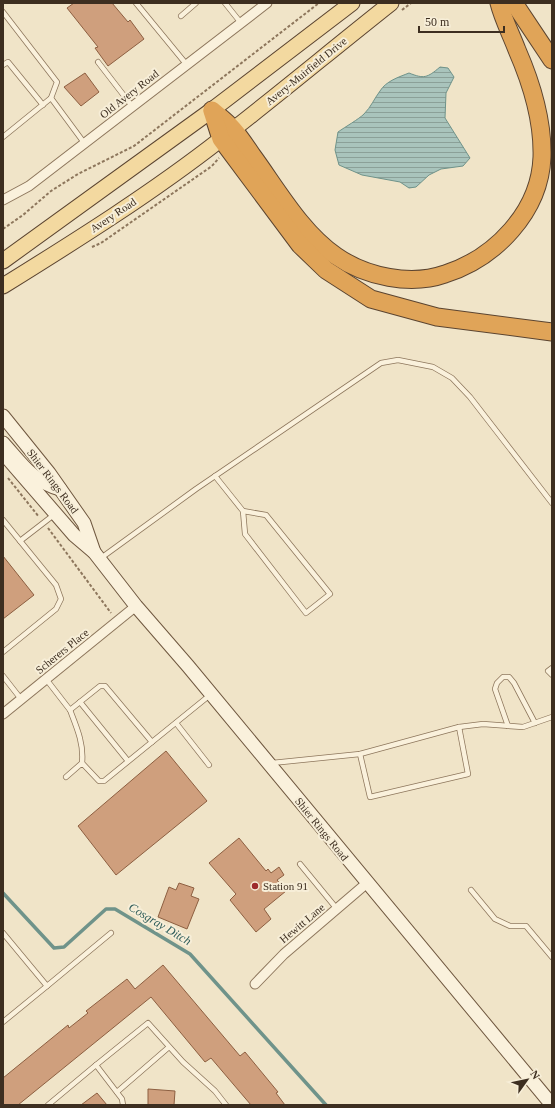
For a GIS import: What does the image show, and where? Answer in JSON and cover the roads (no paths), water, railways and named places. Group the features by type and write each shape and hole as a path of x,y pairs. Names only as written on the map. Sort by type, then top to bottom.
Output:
{"highway":[{"path":"227,134 311,234 336,256 357,268 380,275 401,279 444,275 463,267 486,254 516,226 533,195 539,177 542,158 541,139 531,91 499,3"},
{"path":"514,3 552,60"},
{"path":"212,110 300,245 326,270 371,299 437,317 552,332"}],"main road":[{"path":"3,261 212,110 352,3"},
{"name":"Avery-Muirfield Drive","path":"227,134 391,3"},
{"name":"Avery Road","path":"3,286 82,236 227,134"},
{"name":"Shier Rings Road","path":"3,416 60,489 84,523 97,556"},
{"path":"3,443 35,478 46,485 60,489"},
{"name":"Shier Rings Road","path":"3,453 74,535 97,556 136,606 211,694 552,1105"}],"street":[{"name":"Old Avery Road","path":"3,200 28,186 85,144 267,3"},
{"name":"Scherers Place","path":"3,714 136,606"},
{"name":"Hewitt Lane","path":"255,984 284,954 367,883"}],"lane":[{"path":"136,3 187,65"},
{"path":"180,16 196,3"},
{"path":"225,3 241,23"},
{"path":"3,12 57,82 51,98 3,137"},
{"path":"3,65 8,62 42,105"},
{"path":"98,62 133,107"},
{"path":"51,98 85,144"},
{"path":"97,556 381,363 398,360 433,366 452,378 470,396 552,504"},
{"path":"214,476 243,511 245,534 306,613 330,594 266,515 243,511"},
{"path":"20,541 42,522 55,514"},
{"path":"3,520 56,584 62,599 56,609 3,652"},
{"path":"552,668 548,671 552,675"},
{"path":"3,676 22,699"},
{"path":"508,726 495,689 496,683 503,677 509,677 514,683 535,723"},
{"path":"46,679 70,710 84,750 82,763 66,777"},
{"path":"70,710 100,686 105,686 152,742"},
{"path":"82,763 100,781 104,781 211,694"},
{"path":"80,702 128,761"},
{"path":"268,763 360,754 459,727 482,724 523,728 552,718"},
{"path":"176,723 209,765"},
{"path":"360,754 370,797 468,774 459,727"},
{"path":"300,864 337,909"},
{"path":"471,890 495,919 510,926 526,926 552,957"},
{"path":"3,933 47,986"},
{"path":"3,1022 111,933"},
{"path":"48,1105 148,1023 183,1062 214,1091 226,1105"},
{"path":"116,1092 169,1047"},
{"path":"96,1065 122,1099 123,1105"}],"water":[{"path":"440,67 448,68 454,77 446,93 445,118 470,158 463,166 441,169 429,175 416,187 409,188 400,182 362,175 339,165 335,150 338,132 364,114 386,85 409,73 422,77 432,73"}],"waterway":[{"name":"Cosgray Ditch","path":"3,893 54,948 64,947 106,909 115,909 190,954 326,1105"}],"place":[{"name":"Station 91","path":"255,886"}]}
